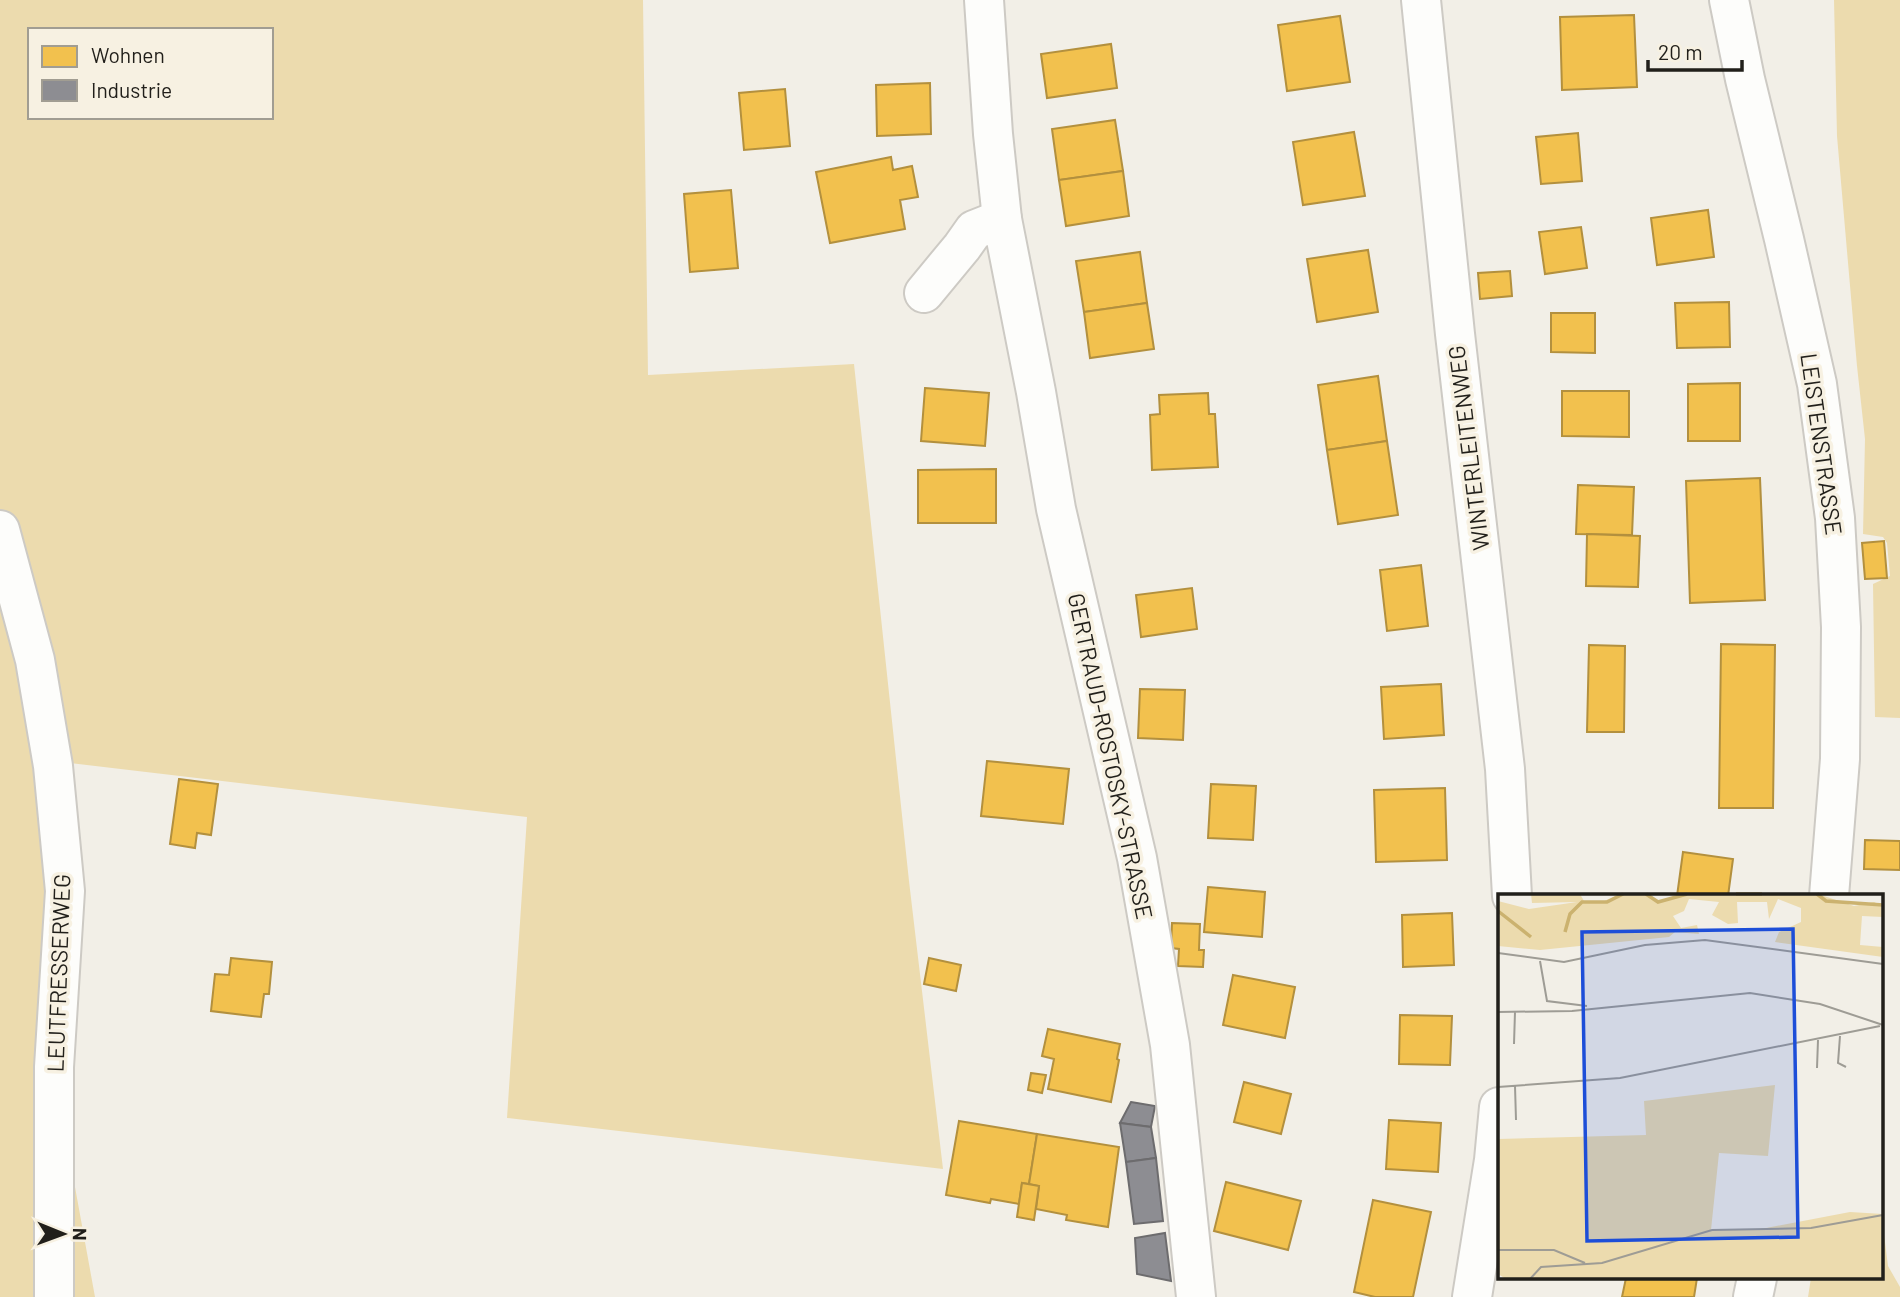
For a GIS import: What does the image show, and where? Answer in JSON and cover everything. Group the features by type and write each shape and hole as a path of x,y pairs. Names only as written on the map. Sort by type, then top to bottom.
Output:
{"street":[{"name":"GERTRAUD-ROSTOSKY-STRASSE","path":"984,0 1002,219 1056,509 1139,871 1170,1045 1196,1297"},
{"name":"WINTERLEITENWEG","path":"1421,0 1455,334 1505,769 1512,894"},
{"path":"1426,65 1447,18 1448,0"},
{"name":"LEISTENSTRASSE","path":"1729,0 1817,384 1835,518 1841,627 1840,759 1829,894"},
{"path":"924,293 974,230 1002,219"},
{"name":"LEUTFRESSERWEG","path":"0,530 35,660 53,766 65,891 54,1067 54,1297"},
{"path":"1472,1297 1494,1160 1498,1118"}],"shaded area":[{"path":"0,0 643,0 648,375 854,364 909,881 943,1169 507,1118 527,817 53,761 53,1066 95,1297 0,1297"},
{"path":"1834,0 1900,0 1900,718 1875,717 1873,584 1890,576 1887,543 1883,537 1863,534 1865,439 1837,136"},
{"path":"1882,1219 1888,1266 1900,1287 1900,1297 1808,1297 1811,1280 1882,1280"}],"building: Wohnen":[{"path":"1634,15 1637,87 1562,90 1560,17"},
{"path":"1340,16 1350,82 1287,91 1278,25"},
{"path":"1111,44 1117,88 1047,98 1041,54"},
{"path":"930,83 931,134 877,136 876,85"},
{"path":"785,89 790,146 744,150 739,93"},
{"path":"1115,120 1123,171 1059,180 1052,129"},
{"path":"1354,132 1365,196 1303,205 1293,142"},
{"path":"1578,133 1582,181 1541,184 1536,137"},
{"path":"891,157 893,170 912,166 918,197 900,200 905,229 830,243 816,172"},
{"path":"1123,171 1129,216 1066,226 1059,180"},
{"path":"731,190 738,268 690,272 684,194"},
{"path":"1708,210 1714,257 1657,265 1651,218"},
{"path":"1581,227 1587,268 1545,274 1539,232"},
{"path":"1368,250 1378,312 1317,322 1307,259"},
{"path":"1140,252 1147,303 1084,312 1076,261"},
{"path":"1510,271 1512,296 1480,299 1478,273"},
{"path":"1729,302 1730,347 1677,348 1675,303"},
{"path":"1147,303 1154,349 1090,358 1084,312"},
{"path":"1551,313 1595,313 1595,353 1551,352"},
{"path":"1378,376 1387,441 1327,450 1318,385"},
{"path":"1740,383 1740,441 1688,441 1688,384"},
{"path":"925,388 989,393 985,446 921,441"},
{"path":"1562,391 1629,391 1629,437 1562,436"},
{"path":"1208,393 1209,414 1215,414 1218,467 1152,470 1150,415 1160,414 1159,395"},
{"path":"1387,441 1398,515 1338,524 1327,450"},
{"path":"996,469 996,523 918,523 918,470"},
{"path":"1760,478 1765,600 1690,603 1686,481"},
{"path":"1578,485 1634,487 1632,535 1576,534"},
{"path":"1587,534 1640,536 1638,587 1586,586"},
{"path":"1884,541 1887,578 1865,579 1862,543"},
{"path":"1421,565 1428,626 1387,631 1380,570"},
{"path":"1192,588 1197,629 1141,637 1136,595"},
{"path":"1721,644 1775,645 1773,808 1719,808"},
{"path":"1589,645 1625,646 1624,732 1587,732"},
{"path":"1441,684 1444,735 1384,739 1381,687"},
{"path":"1140,689 1185,690 1183,740 1138,738"},
{"path":"987,761 1069,769 1063,824 981,816"},
{"path":"179,779 218,784 211,835 197,833 195,848 170,844"},
{"path":"1211,784 1256,786 1253,840 1208,838"},
{"path":"1445,788 1447,860 1376,862 1374,790"},
{"path":"1865,840 1900,841 1900,870 1864,869"},
{"path":"1683,852 1733,859 1728,894 1677,894"},
{"path":"1208,887 1265,892 1262,937 1204,932"},
{"path":"1452,913 1454,965 1403,967 1402,915"},
{"path":"1172,923 1200,924 1199,950 1204,950 1203,967 1178,966 1179,949 1171,948"},
{"path":"231,958 272,962 269,994 264,994 261,1017 211,1011 215,974 229,975"},
{"path":"929,958 961,965 956,991 924,984"},
{"path":"1233,975 1295,987 1285,1038 1223,1025"},
{"path":"1400,1015 1452,1016 1450,1065 1399,1064"},
{"path":"1048,1029 1120,1044 1111,1102 1048,1089 1054,1059 1042,1056"},
{"path":"1031,1073 1046,1075 1042,1093 1028,1090"},
{"path":"1244,1082 1291,1094 1281,1134 1234,1122"},
{"path":"1389,1120 1441,1123 1438,1172 1386,1169"},
{"path":"959,1121 1037,1134 1029,1184 1022,1183 1019,1204 991,1199 990,1203 946,1195"},
{"path":"1037,1134 1119,1147 1108,1227 1066,1220 1067,1215 1036,1209 1039,1186 1029,1184"},
{"path":"1226,1182 1301,1201 1288,1250 1214,1231"},
{"path":"1022,1183 1039,1186 1034,1220 1017,1217"},
{"path":"1373,1200 1431,1212 1413,1297 1375,1297 1354,1292"},
{"path":"1626,1280 1697,1280 1694,1297 1622,1297"}],"building: Industrie":[{"path":"1131,1102 1155,1106 1151,1127 1120,1123"},
{"path":"1120,1123 1151,1127 1156,1158 1126,1162"},
{"path":"1156,1158 1163,1221 1134,1224 1126,1162"},
{"path":"1165,1233 1171,1281 1137,1274 1135,1238"}]}
